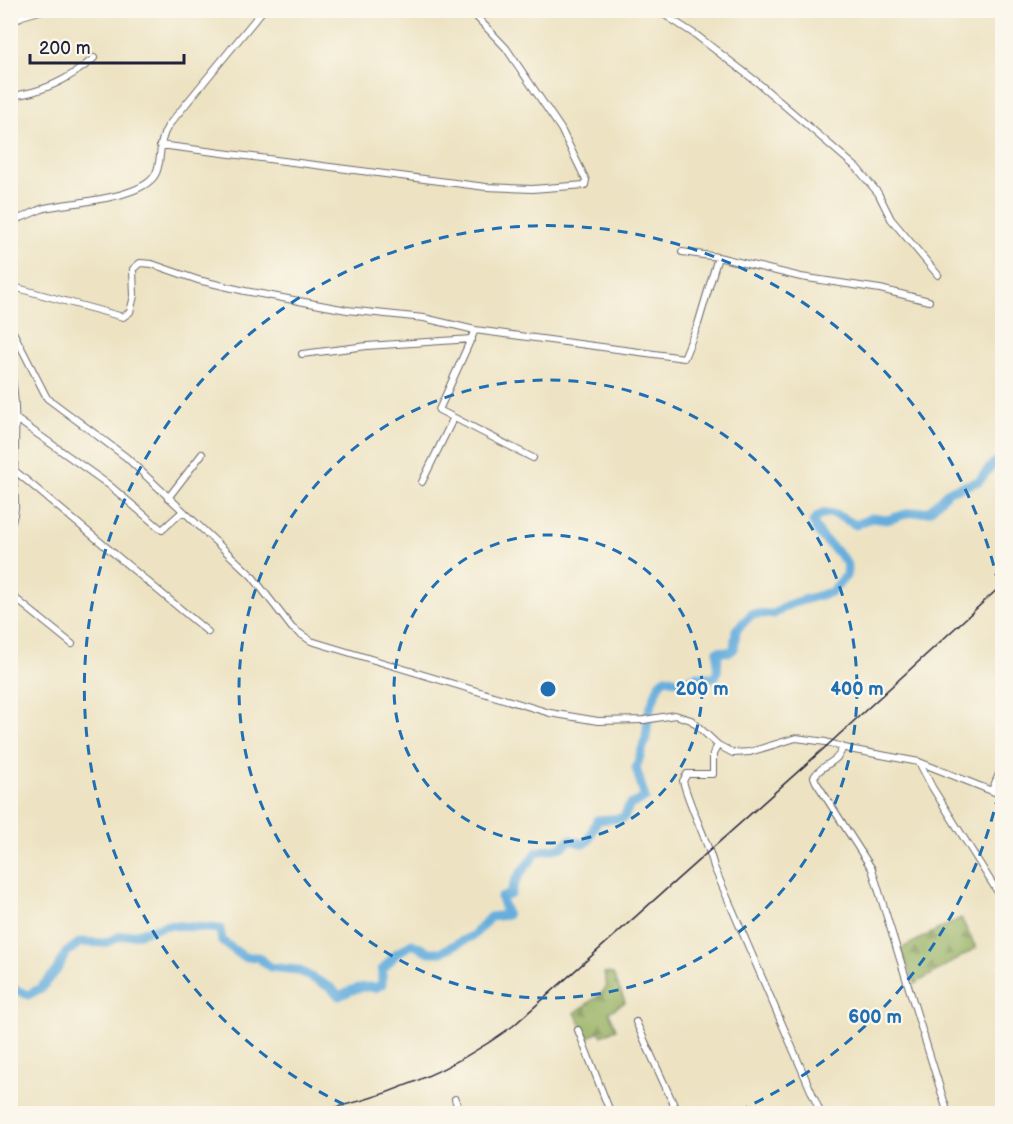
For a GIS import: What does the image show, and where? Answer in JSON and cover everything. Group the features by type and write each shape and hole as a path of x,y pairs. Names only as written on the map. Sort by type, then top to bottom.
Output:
{"street":[{"path":"10,24 22,16 43,10"},
{"path":"10,220 21,219 48,207 111,197 142,185 156,174 160,145 168,126 263,10"},
{"path":"160,145 486,187 532,189 585,185 586,180 561,129 506,48 470,10"},
{"path":"657,10 696,35 757,82 857,168 878,193 891,219 938,275"},
{"path":"10,96 42,89 79,71 94,58"},
{"path":"682,252 718,257 801,278 880,289 929,302"},
{"path":"10,286 123,317 130,312 134,296 133,269 140,263 152,264 198,280 347,310 424,318 475,330 684,358 698,324 718,257"},
{"path":"10,326 47,398 126,457 252,576 286,622 311,641 550,713 598,721 647,720 675,715 691,720 718,745 733,753 802,738 919,762 1002,795"},
{"path":"475,330 439,408 440,412 533,458"},
{"path":"302,354 367,346 472,339"},
{"path":"10,368 15,418 16,510 10,526"},
{"path":"15,418 109,485 162,530 182,512"},
{"path":"422,482 453,419"},
{"path":"168,498 202,454"},
{"path":"14,470 208,633"},
{"path":"10,594 72,644"},
{"path":"718,745 713,754 713,774 687,774 683,781 687,798 710,849 714,867 820,1113"},
{"path":"842,747 839,757 818,769 814,777 872,869 914,996 948,1113"},
{"path":"919,762 932,787 1002,899"},
{"path":"992,790 1002,767"},
{"path":"636,1022 678,1113"},
{"path":"578,1030 610,1113"},
{"path":"455,1099 460,1113"}],"green space":[{"path":"961,918 976,948 915,984 900,949"},
{"path":"604,973 613,974 625,1002 609,1012 616,1029 602,1036 599,1031 588,1038 575,1013 602,993 607,986"}],"waterway":[{"path":"10,994 17,990 28,995 41,988 56,971 66,953 80,942 105,943 121,936 168,925 220,929 222,941 244,957 258,957 270,967 298,970 331,988 339,996 357,989 375,988 382,984 382,970 397,953 412,944 429,952 441,952 474,935 490,917 507,915 501,898 511,894 518,877 537,852 562,847 570,840 584,844 588,841 597,820 623,818 630,805 645,798 636,768 646,738 649,711 660,682 666,678 681,682 697,676 714,678 717,673 718,651 730,652 734,649 736,630 752,614 774,614 790,604 831,592 846,576 848,566 816,529 813,522 817,517 822,514 833,514 856,525 871,518 887,520 909,513 929,511 949,491 979,481 994,463 1002,458"}],"railway":[{"path":"304,1114 360,1101 413,1082 464,1058 513,1026 830,743 1002,585"}]}
